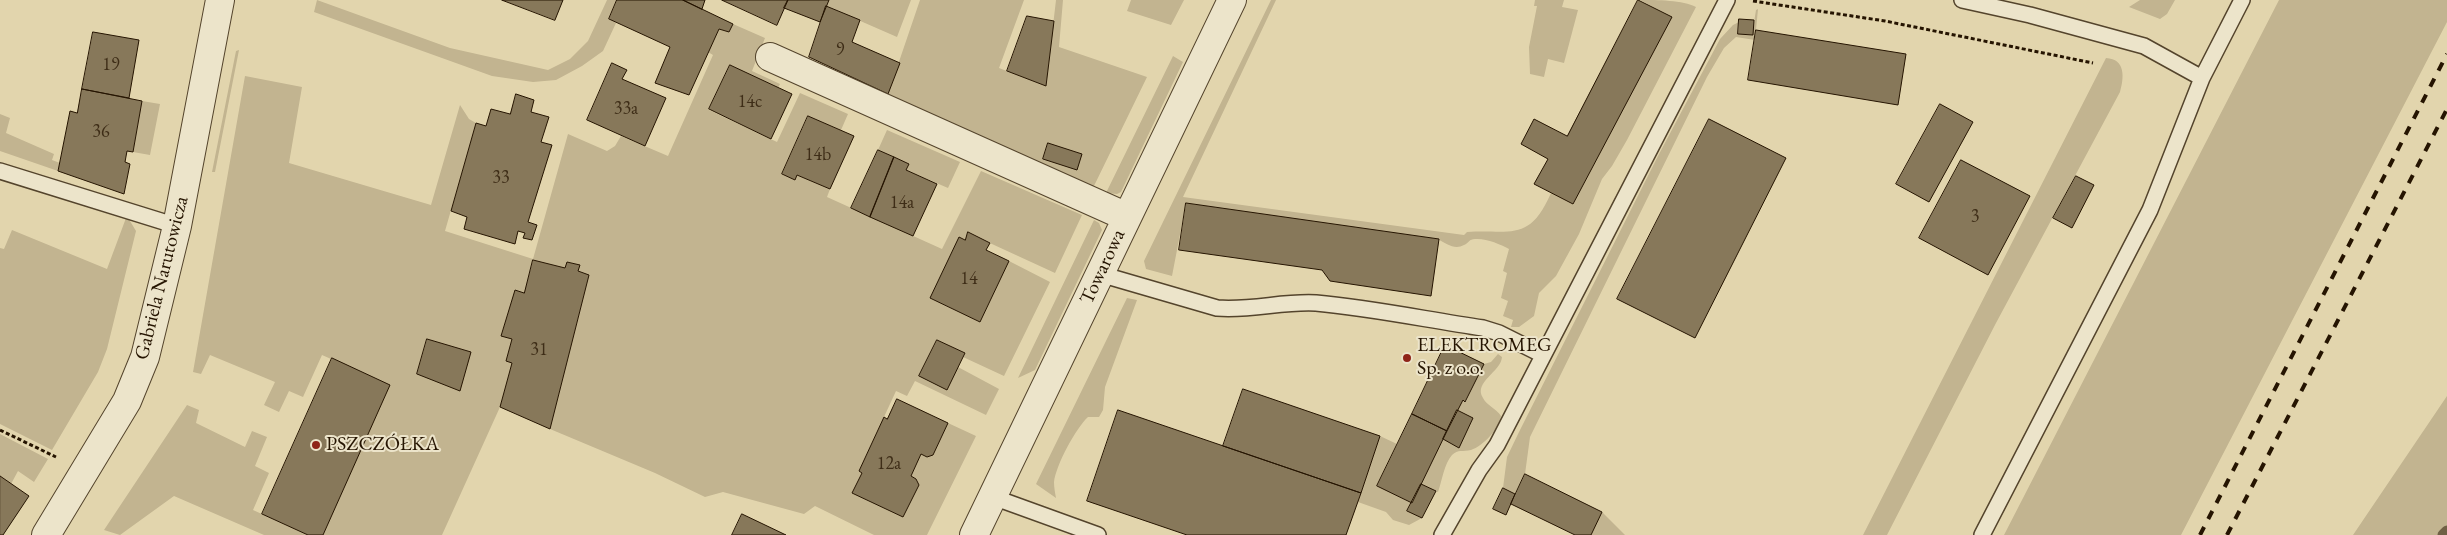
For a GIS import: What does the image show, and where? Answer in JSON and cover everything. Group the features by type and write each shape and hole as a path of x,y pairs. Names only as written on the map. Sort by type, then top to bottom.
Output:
{"street":[{"name":"Gabriela Narutowicza","path":"46,535 127,402 145,357 177,226 220,0"},
{"name":"Towarowa","path":"974,535 1232,0"},
{"path":"770,57 1127,217"}],"lane":[{"path":"1442,535 1479,470 1497,445 1727,0"},
{"path":"1962,0 2030,15 2144,46 2202,78"},
{"path":"1982,535 2150,210 2202,78 2242,0"},
{"path":"0,171 177,226"},
{"path":"1100,274 1217,308 1235,309 1278,304 1315,303 1483,328 1499,333 1544,355"},
{"path":"993,497 1098,535"}],"path":[{"path":"1746,0 1885,21 2096,64 2112,37"},
{"path":"0,430 61,459"}],"shaded area":[{"path":"317,0 450,48 548,70 570,59 588,41 607,0 617,0 609,19 616,23 603,51 582,66 556,80 533,82 492,76 314,12"},
{"path":"829,0 911,0 897,37 826,6"},
{"path":"920,0 1024,0 999,68 1046,86 1056,0 1063,0 1059,47 1147,77 1093,188 893,100 888,94"},
{"path":"1131,0 1184,0 1171,25 1127,11"},
{"path":"1271,0 1276,0 1183,197 1464,235 1467,232 1507,232 1526,227 1535,220 1551,193 1573,204 1671,17 1640,0 1662,0 1696,7 1627,140 1602,179 1579,234 1556,276 1539,293 1534,316 1519,327 1511,327 1513,320 1503,316 1508,301 1501,298 1507,273 1503,271 1509,249 1484,239 1473,239 1466,244 1454,247 1438,239 1186,203 1172,276 1146,269 1144,261"},
{"path":"1535,0 1564,0 1562,7 1578,10 1564,63 1548,59 1544,77 1530,74 1529,47 1537,6 1534,6"},
{"path":"2140,0 2175,0 2167,14 2160,19 2129,7"},
{"path":"2279,0 2447,0 2447,22 2181,535 2004,535"},
{"path":"1758,9 1755,40 1736,37 1724,48 1707,77 1530,437 1525,474 1515,494 1503,488 1507,457 1519,432 1658,156 1720,39 1733,25 1739,22 1738,34 1752,35 1756,10"},
{"path":"733,24 765,38 752,71 780,84 778,88 730,65 709,110 777,142 800,93 848,114 841,130 807,116 782,174 795,180 797,175 830,189 827,197 942,249 981,171 1082,215 1055,273 968,233 965,240 959,237 930,298 980,322 1009,261 1050,282 1004,376 963,357 965,353 937,340 920,376 947,390 958,367 999,389 986,415 915,381 907,396 896,391 859,471 862,473 852,493 903,517 919,485 916,479 911,476 921,454 927,457 933,455 948,423 976,436 927,535 874,535 815,506 804,514 723,492 705,497 655,473 550,429 589,275 578,271 580,265 568,262 565,268 533,260 524,293 515,291 501,335 512,339 506,361 512,363 500,407 442,535 323,535 390,385 322,355 303,397 289,391 279,412 264,405 275,382 210,355 201,374 193,372 245,76 302,87 289,163 431,205 460,105 469,119 476,123 445,231 533,259 568,134 607,151 615,146 621,136 668,156 713,55 708,52 719,29 729,32","holes":["427,339 470,352 460,391 418,374"]},
{"path":"239,50 215,172 212,172 236,51"},
{"path":"1173,56 1183,62 1121,192 1117,194 1106,193"},
{"path":"2106,58 2117,62 2122,70 2120,92 1996,323 1887,535 1863,535"},
{"path":"142,101 160,104 150,155 133,152"},
{"path":"0,114 10,118 6,133 54,154 52,160 60,163 58,171 0,151"},
{"path":"887,130 960,162 948,188 906,170 909,164 878,150"},
{"path":"126,218 136,231 107,349 98,372 52,450 0,424 0,248 4,249 12,230 107,269"},
{"path":"1094,220 1099,223 1102,230 1035,370 1018,378"},
{"path":"1127,298 1137,300 1105,387 1103,410 1099,417 1088,417 1083,422 1067,447 1058,466 1054,482 1056,498 1036,484"},
{"path":"1498,354 1502,357 1500,362 1484,382 1481,392 1485,401 1501,416 1498,426 1481,445 1452,455 1445,468 1438,492 1421,484 1443,439 1459,447 1473,418 1457,410 1463,400 1466,401 1484,364 1491,362"},
{"path":"2447,396 2447,535 2353,535"},
{"path":"187,405 199,410 196,423 245,447 252,431 267,437 255,466 269,473 253,510 308,535 264,535 174,496 120,535 104,530"},
{"path":"0,434 48,459 34,482 18,471 11,484 0,476"},
{"path":"1380,436 1397,444 1377,486 1412,503 1407,511 1422,518 1409,525 1393,520 1386,512 1358,502"},
{"path":"1602,512 1625,535 1591,535"}],"building":[{"path":"502,0 563,0 555,20"},
{"path":"617,0 683,0 733,24 729,32 719,29 689,95 655,83 670,47 609,19"},
{"path":"683,0 705,0 702,9"},
{"path":"722,0 788,0 777,25"},
{"path":"788,0 829,0 820,22 784,8"},
{"path":"1638,0 1672,17 1573,204 1534,184 1548,159 1521,144 1534,119 1567,136"},
{"path":"826,6 860,20 852,42 900,63 888,94 809,57"},
{"path":"1027,16 1054,21 1046,86 1007,71"},
{"path":"1739,19 1754,20 1753,35 1738,34"},
{"path":"1756,30 1906,54 1898,105 1748,80"},
{"path":"93,32 139,40 129,98 82,89"},
{"path":"612,63 627,70 622,79 666,98 645,146 587,120"},
{"path":"730,65 792,94 771,139 709,109"},
{"path":"82,89 142,101 133,152 127,151 125,162 130,164 124,194 58,171 70,111 77,113"},
{"path":"516,94 534,100 531,112 549,117 541,142 552,145 528,222 537,225 532,240 523,238 525,233 518,231 515,244 464,229 467,217 451,211 476,123 486,126 491,109 510,114"},
{"path":"1940,104 1973,122 1929,202 1896,184"},
{"path":"808,116 854,136 830,189 797,175 795,180 782,174"},
{"path":"1709,119 1786,158 1695,338 1617,299"},
{"path":"1048,143 1082,154 1077,170 1043,159"},
{"path":"878,150 894,157 870,217 851,208"},
{"path":"894,157 909,164 906,170 937,184 913,236 870,217"},
{"path":"1961,160 2030,196 1988,275 1919,238"},
{"path":"2076,176 2094,185 2072,228 2053,218"},
{"path":"1186,203 1439,239 1431,296 1330,281 1322,270 1179,250"},
{"path":"968,232 990,243 986,250 1009,261 980,322 930,298 959,237 965,240"},
{"path":"533,260 565,268 567,262 580,265 578,271 589,275 550,429 500,407 512,363 506,361 512,339 501,336 515,290 524,293"},
{"path":"427,339 471,352 460,391 417,374"},
{"path":"937,340 965,353 947,390 919,376"},
{"path":"1445,345 1484,364 1465,402 1463,400 1447,431 1412,414"},
{"path":"332,358 390,385 323,535 308,535 262,514"},
{"path":"1243,389 1380,436 1361,493 1223,446"},
{"path":"897,399 948,423 933,455 927,457 921,454 911,476 916,479 919,485 903,517 852,493 862,473 859,471 884,417 887,419"},
{"path":"1118,410 1361,493 1346,535 1187,535 1087,501"},
{"path":"1457,410 1473,418 1459,448 1443,439"},
{"path":"1412,414 1447,431 1412,503 1377,486"},
{"path":"1525,474 1602,512 1591,535 1575,535 1511,504"},
{"path":"0,476 29,496 3,535 0,535"},
{"path":"1421,484 1436,491 1422,518 1407,511"},
{"path":"1503,488 1515,494 1506,515 1493,509"},
{"path":"742,514 786,535 732,535"}],"waterway":[{"path":"2443,535 2447,531"}],"railway":[{"path":"2200,535 2447,54"},
{"path":"2227,535 2447,109"}],"place":[{"name":"ELEKTROMEG Sp. z o.o.","path":"1407,358"},
{"name":"PSZCZÓŁKA","path":"316,445"}]}
